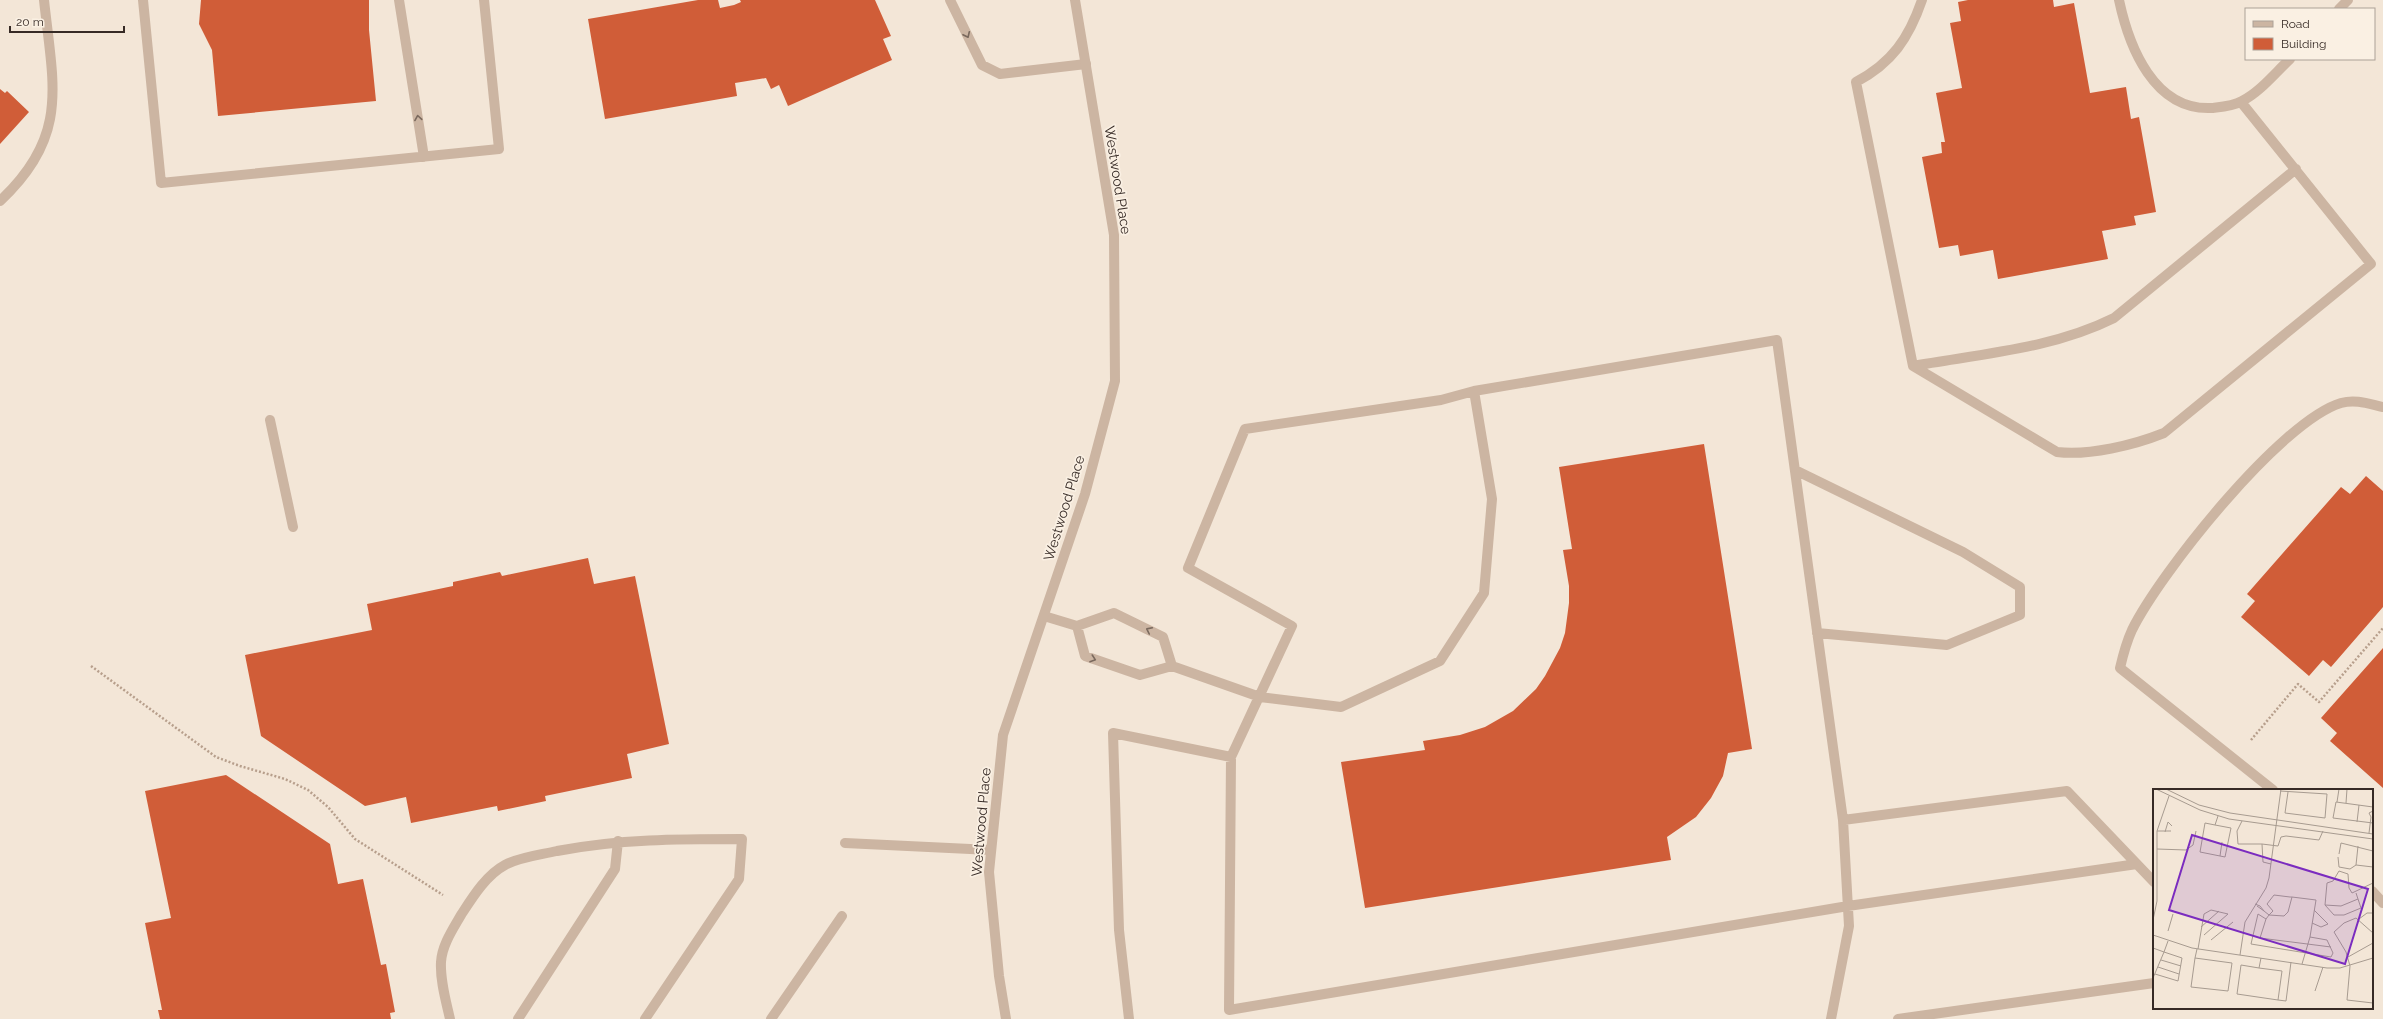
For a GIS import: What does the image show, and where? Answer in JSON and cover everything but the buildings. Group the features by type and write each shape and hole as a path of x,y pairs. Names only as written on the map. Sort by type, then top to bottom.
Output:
{"street":[{"path":"0,201 32,165 45,140 51,119 54,91 44,0"},
{"path":"143,0 161,183 499,149 484,0"},
{"path":"400,0 424,157"},
{"path":"950,0 982,65 1000,74 1086,64"},
{"name":"Westwood Place","path":"1006,1019 999,976 989,872 1003,735 1085,494 1115,381 1114,235 1075,0"},
{"path":"1922,0 1910,33 1877,69 1856,82 1913,366 2057,452 2072,454 2143,442 2164,433 2371,264 2241,102"},
{"path":"2118,0 2134,49 2143,67 2155,82 2168,94 2184,104 2201,108 2220,107 2241,102 2265,84 2289,60"},
{"path":"2340,8 2348,0"},
{"path":"1913,366 2058,340 2086,332 2114,318 2296,169"},
{"path":"1831,1019 1849,926 1848,906 1843,820 1777,340 1474,390 1441,400 1245,429 1188,568 1292,626 1260,697 1230,757 1230,1014 1848,906 2137,864"},
{"path":"1077,626 1084,656 1140,675 1172,666 1260,697 1341,707 1440,661 1484,593 1492,500 1474,390"},
{"path":"2272,789 2120,668 2124,648 2132,630 2182,552 2204,525 2265,460 2299,429 2321,414 2341,404 2360,401 2383,407"},
{"path":"270,420 293,527"},
{"path":"1795,470 1963,552 2020,587 2020,615 1947,645 1818,633"},
{"path":"1044,616 1077,626 1114,613 1163,637 1172,666"},
{"path":"1129,1019 1119,930 1113,733 1230,757"},
{"path":"1843,820 2067,791 2153,881"},
{"path":"450,1019 441,976 441,961 452,931 465,909 491,875 505,865 546,854 618,841 742,839 739,879 645,1019"},
{"path":"518,1019 615,869 618,841"},
{"path":"845,843 991,850"},
{"path":"2373,892 2383,903"},
{"path":"771,1019 842,916"},
{"path":"1898,1019 2153,982"}],"path":[{"path":"2236,759 2298,684 2319,702 2383,628"},
{"path":"91,666 216,757 240,766 285,779 308,790 328,807 355,839 465,909"}]}
